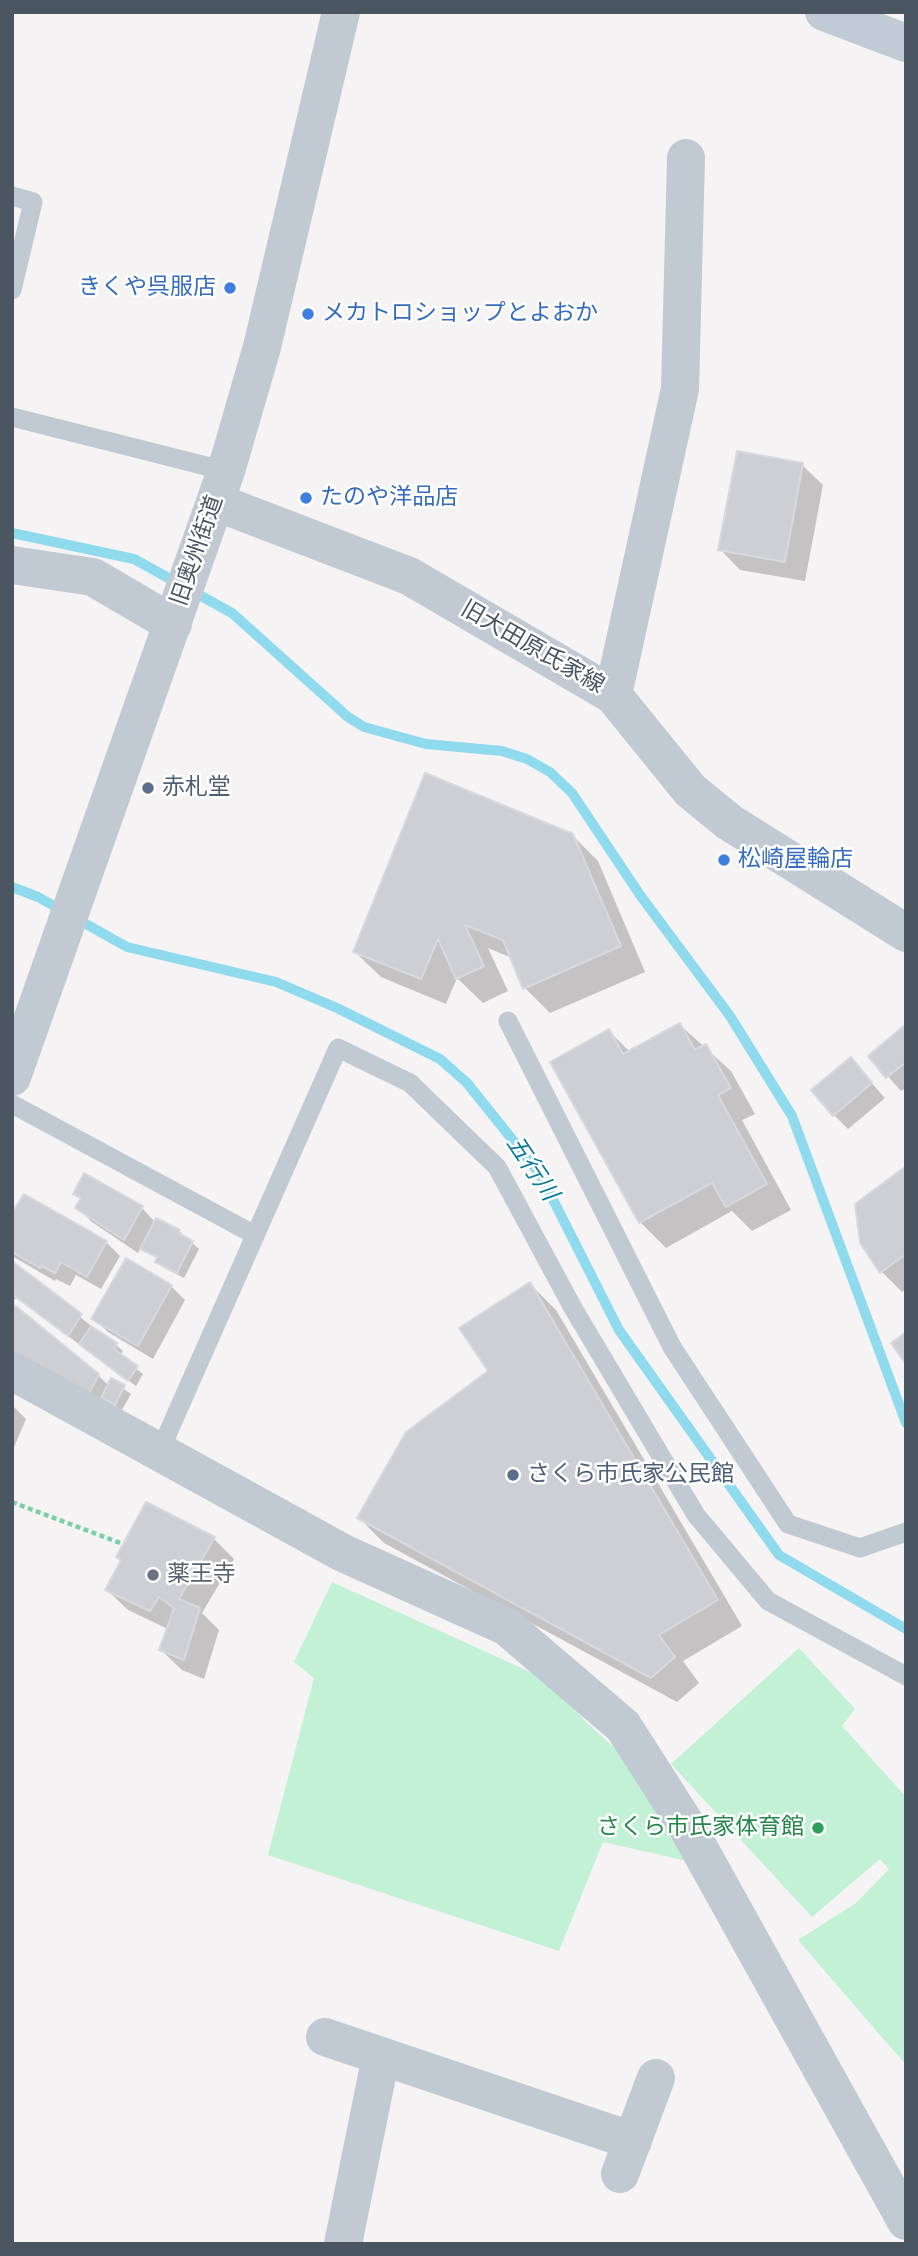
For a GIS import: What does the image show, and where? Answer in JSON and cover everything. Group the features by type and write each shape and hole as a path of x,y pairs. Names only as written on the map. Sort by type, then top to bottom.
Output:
{"main road":[{"path":"824,12 906,43"}],"street":[{"name":"旧奥州街道","path":"12,1077 221,487 262,347 341,12"},
{"path":"612,695 680,389 686,158"},
{"name":"旧大田原氏家線","path":"221,487 409,576 612,695 690,790 729,822 906,933"},
{"path":"12,565 93,577 173,624"},
{"path":"12,1371 342,1553 507,1627 624,1726 685,1823 906,2221"},
{"path":"325,2037 381,2056 627,2157 656,2078"},
{"path":"343,2244 381,2056"}],"lane":[{"path":"12,196 33,202 12,290"},
{"path":"12,417 221,487"},
{"path":"508,1021 673,1347 788,1524 860,1548 906,1532"},
{"path":"159,1453 338,1048 410,1083 497,1167 573,1308 696,1515 768,1601 906,1676"},
{"path":"12,1104 254,1235"}],"path":[{"path":"12,1502 123,1544"}],"green space":[{"path":"332,1582 550,1681 585,1721 640,1771 696,1863 603,1842 559,1951 268,1855 314,1678 294,1662"},
{"name":"さくら市氏家体育館","path":"799,1648 855,1709 842,1726 906,1797 906,2065 798,1940 856,1903 889,1869 880,1859 812,1917 671,1764"}],"building":[{"path":"737,451 803,463 785,562 718,550"},
{"path":"425,773 573,834 621,946 523,989 503,940 465,925 484,966 456,979 438,939 421,979 353,952"},
{"path":"680,1023 695,1050 706,1044 731,1088 718,1095 767,1184 726,1207 712,1183 639,1223 550,1062 609,1029 623,1054"},
{"path":"906,1024 906,1062 886,1078 868,1056"},
{"path":"851,1057 872,1083 833,1116 811,1090"},
{"path":"906,1166 906,1254 880,1273 860,1243 855,1204"},
{"path":"84,1173 143,1206 124,1240 75,1208 81,1198 73,1194"},
{"path":"24,1194 107,1241 87,1277 61,1262 55,1273 42,1266 40,1268 12,1252 12,1213"},
{"path":"156,1218 180,1230 178,1233 193,1241 177,1273 155,1262 157,1257 140,1249"},
{"path":"126,1258 172,1285 138,1346 91,1319"},
{"path":"12,1261 82,1314 68,1336 12,1294"},
{"name":"さくら市氏家公民館","path":"530,1282 718,1600 659,1635 675,1657 651,1678 357,1518 406,1432 488,1371 459,1328"},
{"path":"12,1303 99,1374 83,1405 12,1357"},
{"path":"91,1326 117,1343 114,1349 138,1366 128,1381 79,1344"},
{"path":"906,1332 906,1362 905,1363 891,1343"},
{"path":"111,1378 125,1385 115,1405 101,1398"},
{"name":"薬王寺","path":"146,1502 215,1537 179,1599 200,1608 184,1660 159,1650 174,1608 159,1597 150,1611 105,1590 121,1560 116,1557"}],"waterway":[{"path":"12,533 134,559 232,613 348,717 364,727 426,744 502,751 527,759 550,772 572,793 640,895 730,1016 792,1116 906,1423"},
{"name":"五行川","path":"12,887 38,897 127,947 276,982 337,1008 440,1059 467,1083 540,1174 619,1330 779,1555 906,1629"}],"place":[{"name":"きくや呉服店","path":"230,288"},
{"name":"メカトロショップとよおか","path":"308,314"},
{"name":"たのや洋品店","path":"306,498"},
{"name":"赤札堂","path":"148,788"},
{"name":"松崎屋輪店","path":"724,860"},
{"name":"さくら市氏家公民館","path":"513,1475"},
{"name":"薬王寺","path":"153,1575"},
{"name":"さくら市氏家体育館","path":"818,1828"}]}
